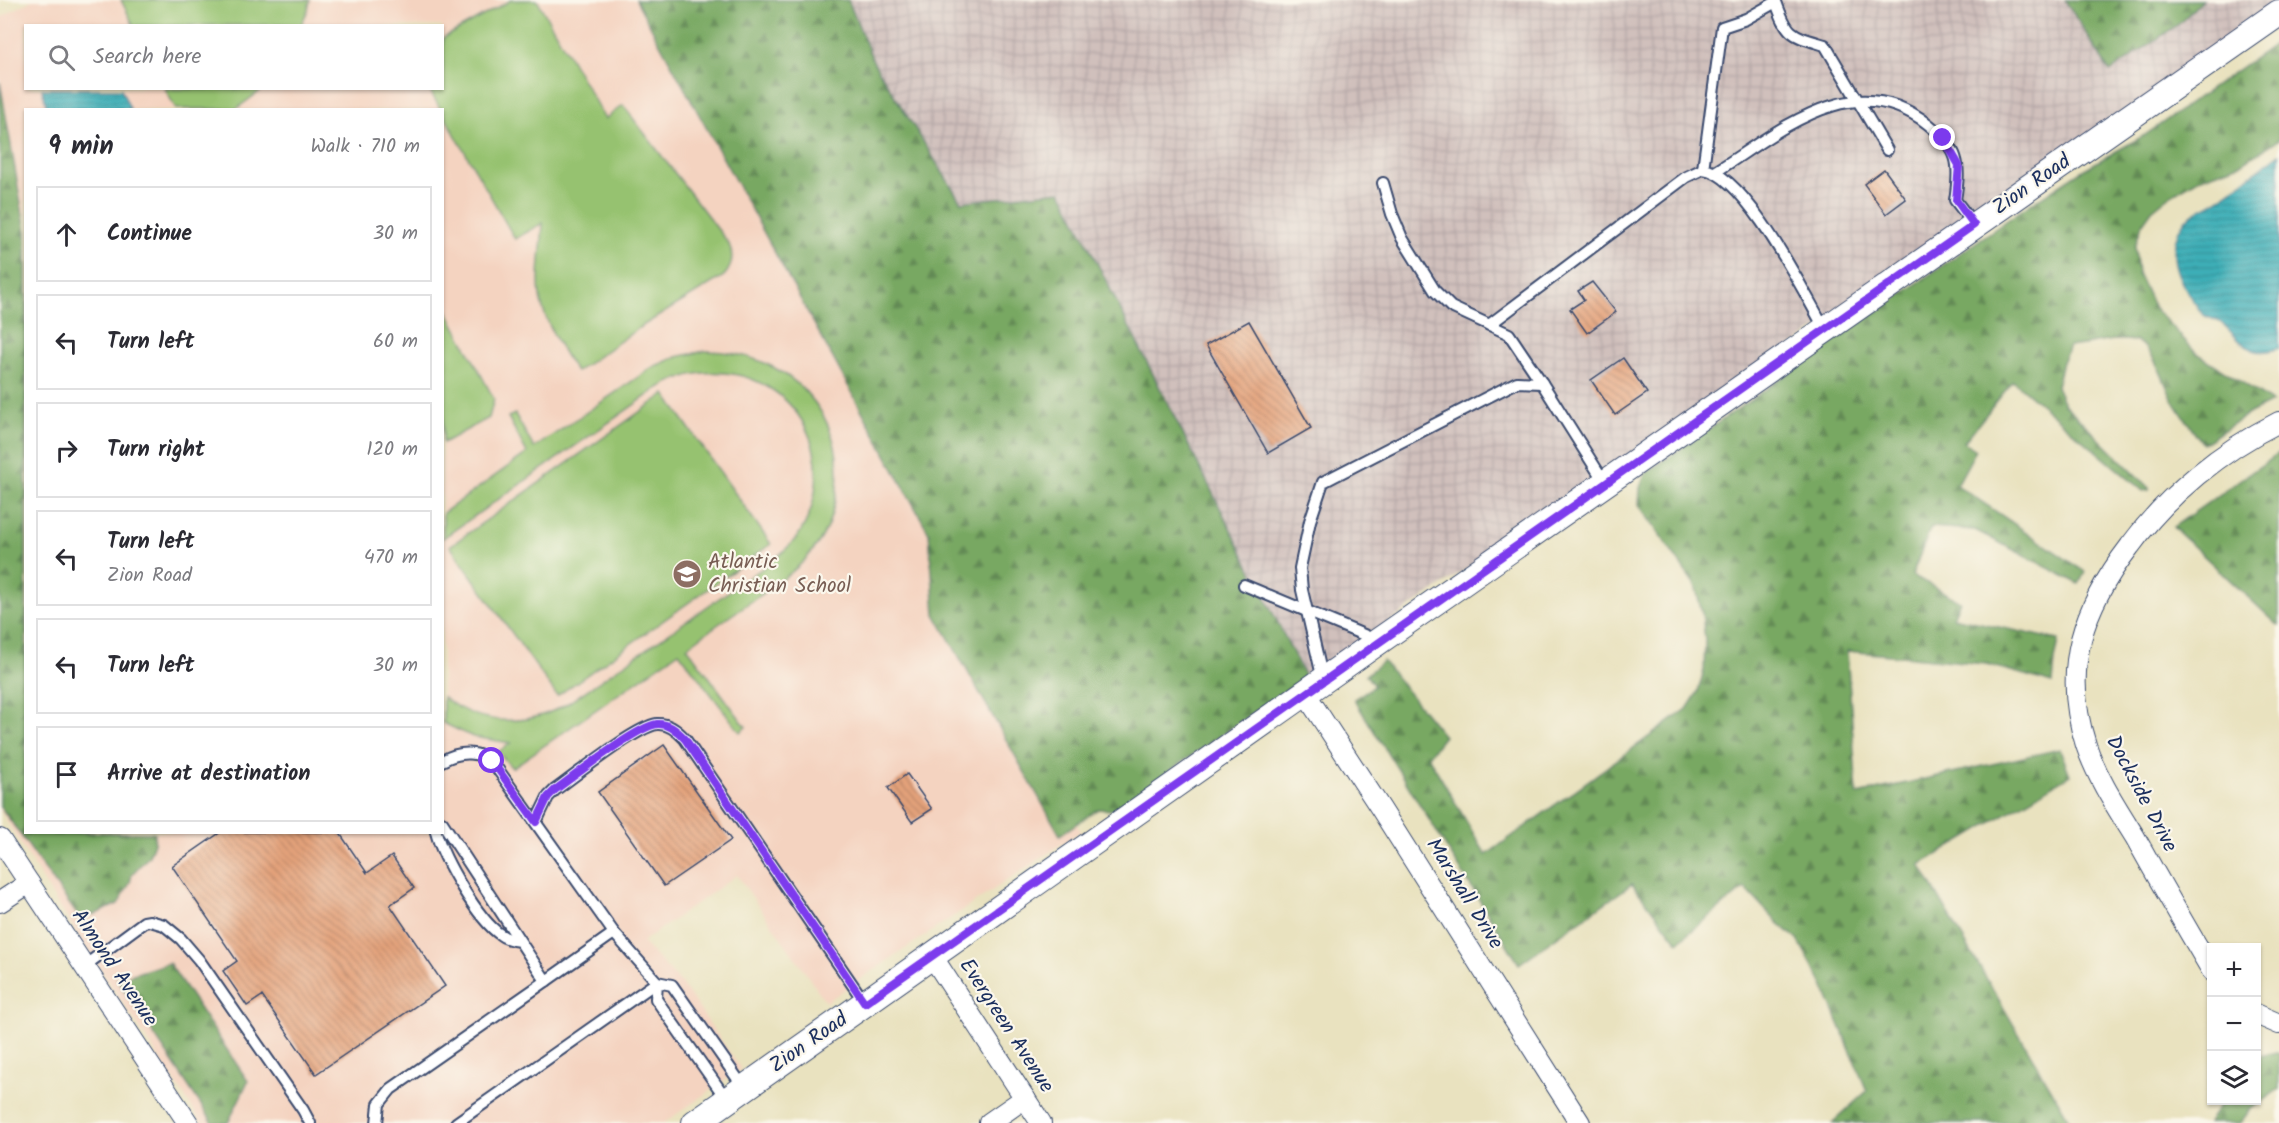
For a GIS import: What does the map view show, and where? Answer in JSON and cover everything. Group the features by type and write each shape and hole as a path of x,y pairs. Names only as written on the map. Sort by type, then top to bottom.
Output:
{"street":[{"name":"Zion Road","path":"695,1123 1379,641 2279,13"},
{"name":"Dockside Drive","path":"2207,964 2101,779 2086,745 2076,699 2079,648 2086,620 2098,592 2140,531 2162,507 2203,470 2279,422"},
{"name":"Marshall Drive","path":"1314,687 1381,809 1580,1123"},
{"name":"Almond Avenue","path":"0,839 188,1123"},
{"path":"0,902 28,883"},
{"name":"Evergreen Avenue","path":"932,956 1041,1123"},
{"path":"2261,1016 2279,1024"},
{"path":"989,1123 1025,1098"}],"lane":[{"path":"1703,169 1722,27 1746,19 1776,2 1788,31 1800,38 1825,45 1887,150"},
{"path":"1715,172 1808,114 1840,103 1875,100 1911,113 1926,122 1943,138 1959,165 1956,200 1974,225"},
{"path":"1489,325 1686,177 1703,169 1715,172 1735,187 1752,209 1825,329"},
{"path":"1383,183 1402,238 1435,291 1451,307 1509,334 1605,483"},
{"path":"1314,687 1308,612 1300,580 1300,568 1310,521 1323,482 1517,381 1542,383"},
{"path":"1244,585 1379,641"},
{"path":"536,822 548,797 555,790 637,733 656,724 670,727 685,739 865,1003"},
{"path":"444,760 464,753 481,755 501,772 614,933 657,982 672,986 736,1094"},
{"path":"444,825 546,981"},
{"path":"437,834 451,869 490,926 504,937 519,941"},
{"path":"83,967 144,922 158,922 171,929 199,960 297,1100 310,1123"},
{"path":"378,1123 379,1104 391,1089 614,933"},
{"path":"657,982 656,999 736,1094"},
{"path":"456,1123 657,982"}],"shaded area":[{"name":"Atlantic Christian School","path":"32,0 636,0 929,534 935,614 1081,831 826,1002 737,875 642,942 682,984 741,1069 664,1123 202,1123 55,900 0,810 0,753 24,826 24,834 444,834 444,108 24,108 24,226 0,82 0,18"},
{"path":"775,0 2279,0 2279,12 1244,721"}],"green space":[{"path":"121,0 310,0 301,24 133,24"},
{"path":"511,0 537,0 605,119 623,105 729,244 732,261 724,276 639,328 576,372 547,321 541,302 539,274 543,223 515,239 444,115 444,108 440,108 430,90 444,90 444,37"},
{"path":"636,0 848,0 874,63 961,202 1061,191 1305,677 1113,810 1098,809 1060,835 935,614 929,533"},
{"path":"2065,0 2202,0 2180,23 2110,72"},
{"path":"2279,41 2279,139 2243,163 2198,179 2168,197 2152,210 2142,224 2135,247 2138,273 2154,308 2197,353 2272,402 2250,413 2203,444 2172,398 2157,365 2141,344 2118,340 2069,347 2062,362 2056,386 2064,404 2149,490 2143,491 2013,381 1964,442 1976,450 1957,485 2085,572 2079,584 1975,530 1931,527 1912,575 1960,601 1953,617 2059,640 2053,683 1986,664 1847,651 1857,794 2060,749 2070,775 1920,865 2071,1123 1832,1123 1867,1091 1823,985 1798,940 1776,921 1745,888 1678,942 1632,884 1519,964 1354,699 1374,686 1366,675 1383,661 1444,736 1428,756 1486,855 1687,709 1698,692 1704,670 1705,640 1702,613 1695,585 1639,505 1640,488 1645,474 2029,205 2081,171 2145,135"},
{"path":"0,82 24,220 24,834 155,834 154,843 149,856 132,874 130,883 118,904 96,914 78,916 0,806"},
{"path":"166,90 262,90 237,108 175,108"},
{"path":"444,305 494,399 489,418 444,442"},
{"path":"705,351 734,354 761,362 785,375 806,392 822,413 833,438 838,465 836,495 826,528 820,541 797,568 687,647 746,727 740,732 679,652 512,768 498,752 511,743 473,737 444,723 444,698 472,714 504,720 536,717 552,711 568,703 764,567 790,545 808,518 816,485 814,453 805,426 789,404 767,387 742,376 714,372 685,377 657,389 444,537 444,512 527,453 508,417 515,414 534,448 653,367 676,357"},
{"path":"665,394 771,544 557,696 450,546"},
{"path":"2279,453 2279,626 2173,527"},
{"path":"169,963 248,1081 228,1123 213,1123 117,979"},
{"path":"2279,1053 2279,1089 2261,1102 2261,1056"},
{"path":"2219,1105 2257,1105 2240,1123 2208,1123"}],"water":[{"path":"42,90 121,90 130,108 47,108"},
{"path":"2279,154 2279,348 2260,352 2248,348 2223,324 2201,312 2178,275 2174,248 2180,228 2187,219 2224,196"}],"building":[{"path":"1884,169 1906,199 1886,214 1864,184"},
{"path":"1592,282 1616,312 1587,333 1570,309 1584,300 1578,291"},
{"path":"1249,321 1311,428 1268,453 1206,345"},
{"path":"1623,358 1647,393 1615,415 1591,380"},
{"path":"664,745 731,840 664,886 598,792"},
{"path":"907,774 932,809 912,822 888,788"},
{"path":"218,834 340,834 367,873 392,856 414,888 390,905 445,986 316,1074 262,996 247,1006 223,971 237,961 172,866"}],"place":[{"name":"Atlantic Christian School","path":"687,574"}],"route":[{"path":"492,761 536,822 548,797 555,790 647,727 656,724 665,724 670,727 685,739 865,1003 1974,225 1956,200 1959,165 1943,138"}]}
